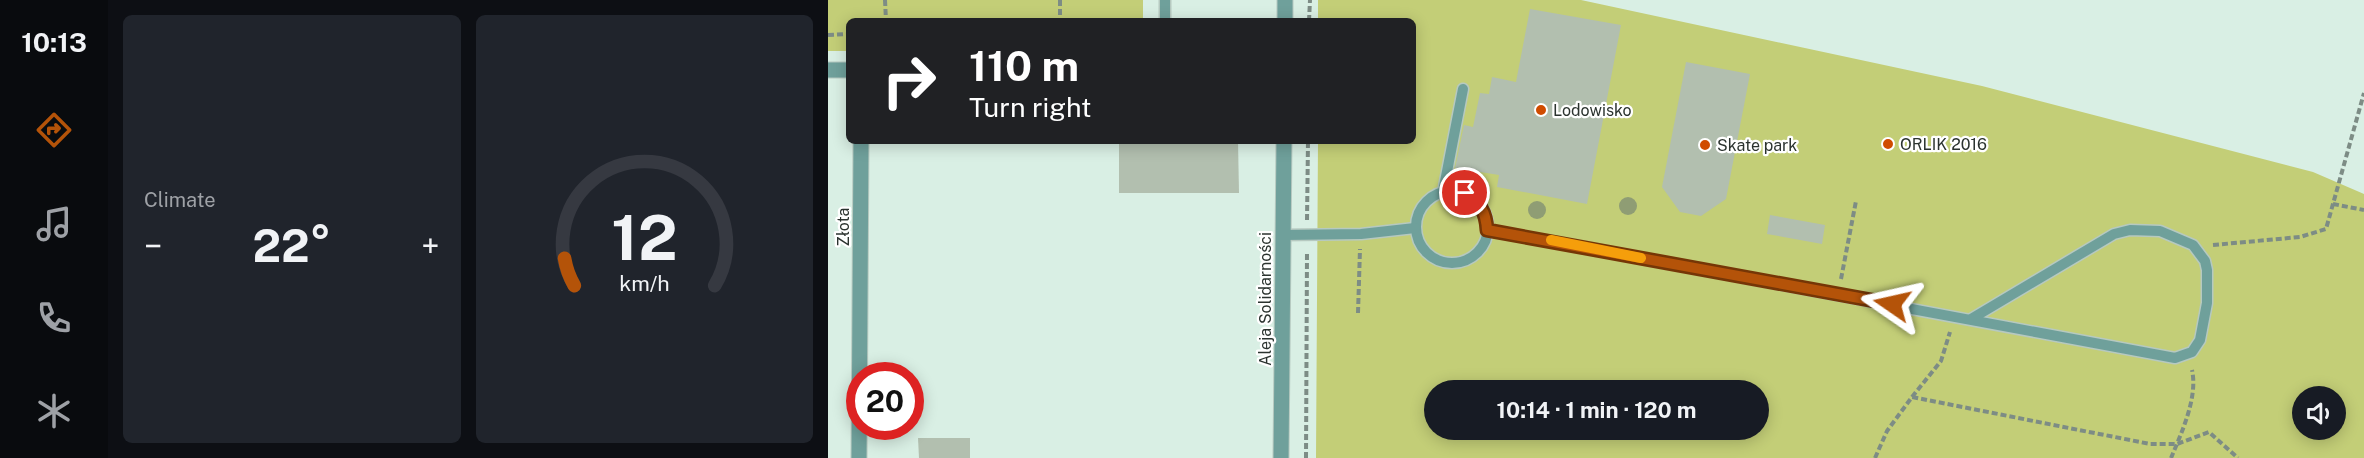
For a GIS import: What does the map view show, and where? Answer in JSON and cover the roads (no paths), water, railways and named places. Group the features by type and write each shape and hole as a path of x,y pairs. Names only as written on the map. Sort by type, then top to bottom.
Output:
{"street":[{"path":"1285,0 1285,18"},
{"path":"828,70 846,70"},
{"name":"Złota","path":"859,458 861,144"},
{"name":"Aleja Solidarności","path":"1281,458 1284,144"}],"lane":[{"path":"1165,0 1165,18"},
{"path":"1443,192 1463,89"},
{"path":"1443,192 1465,193 1475,199 1487,218 1485,241 1478,252 1468,259 1457,262 1445,262 1434,258 1424,250 1415,228 1416,219 1425,202 1443,192"},
{"path":"1283,235 1360,234 1415,228"},
{"path":"1487,230 2165,357 2184,356 2192,352 2200,340 2207,303 2207,270 2200,253 2189,242 2160,231 2122,232 2094,245 1971,319"}],"place":[{"name":"Lodowisko","path":"1541,110"},
{"name":"ORLIK 2016","path":"1888,144"},
{"name":"Skate park","path":"1705,145"}]}
